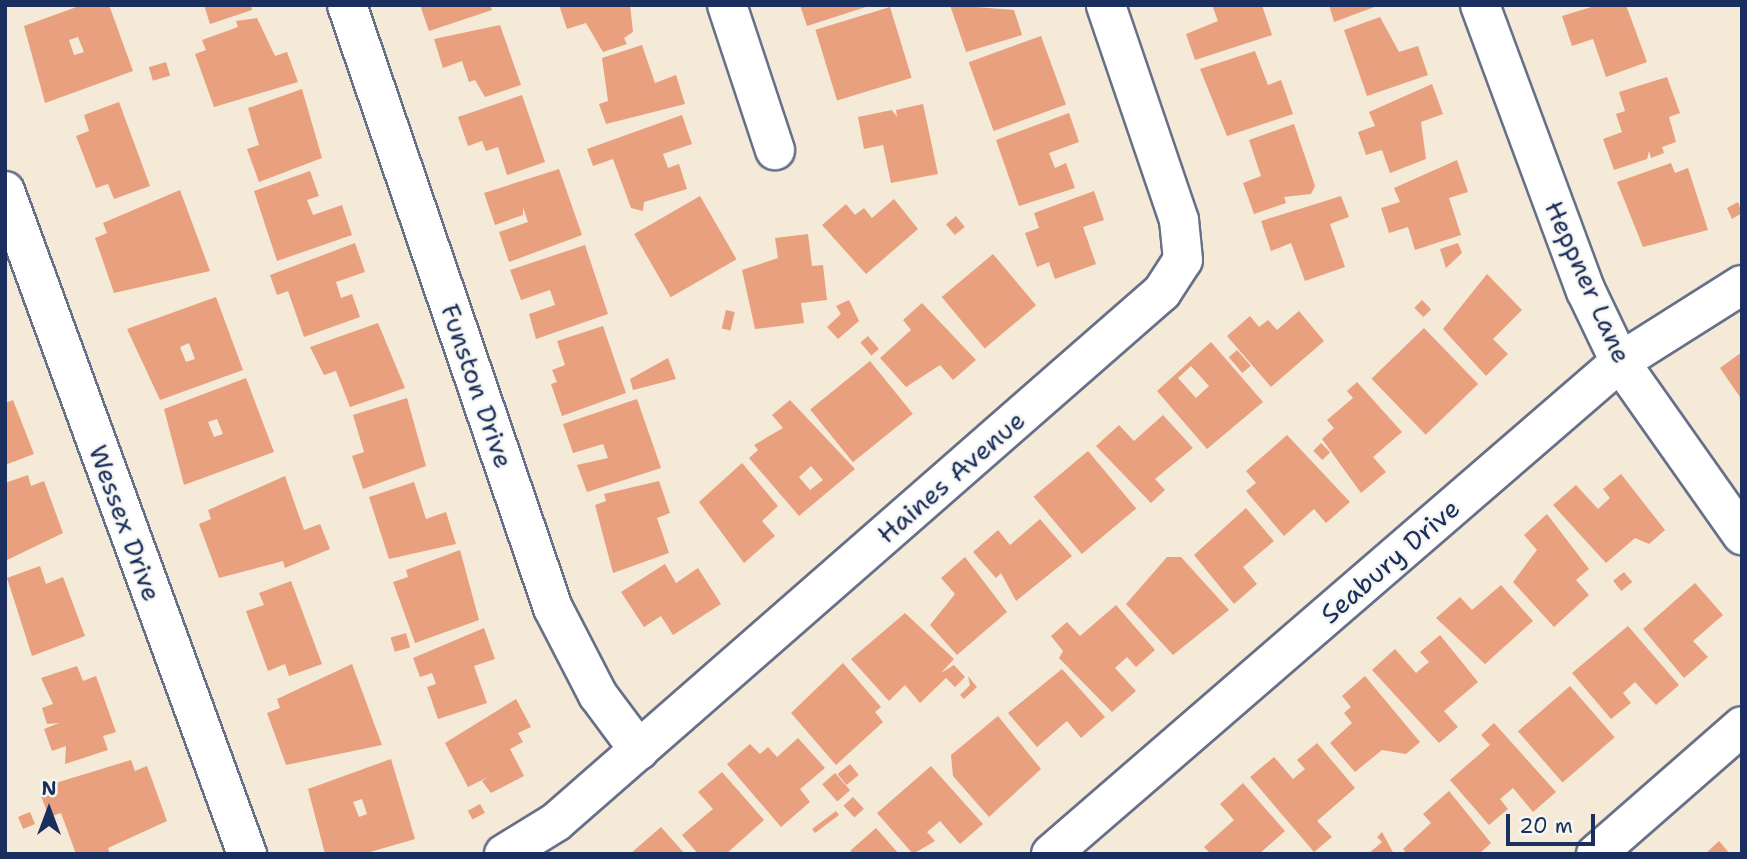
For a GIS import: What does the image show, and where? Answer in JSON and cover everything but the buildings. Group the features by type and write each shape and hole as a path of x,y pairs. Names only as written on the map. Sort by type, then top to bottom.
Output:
{"street":[{"name":"Funston Drive","path":"347,5 553,608 585,674 639,750"},
{"path":"727,5 775,150"},
{"name":"Haines Avenue","path":"504,854 556,822 1162,292 1183,260 1179,220 1106,5"},
{"name":"Heppner Lane","path":"1480,5 1586,291 1620,362 1742,535"},
{"name":"Wessex Drive","path":"5,191 247,854"},
{"name":"Seabury Drive","path":"1051,854 1620,362 1742,285"},
{"path":"1596,854 1742,726"}]}
